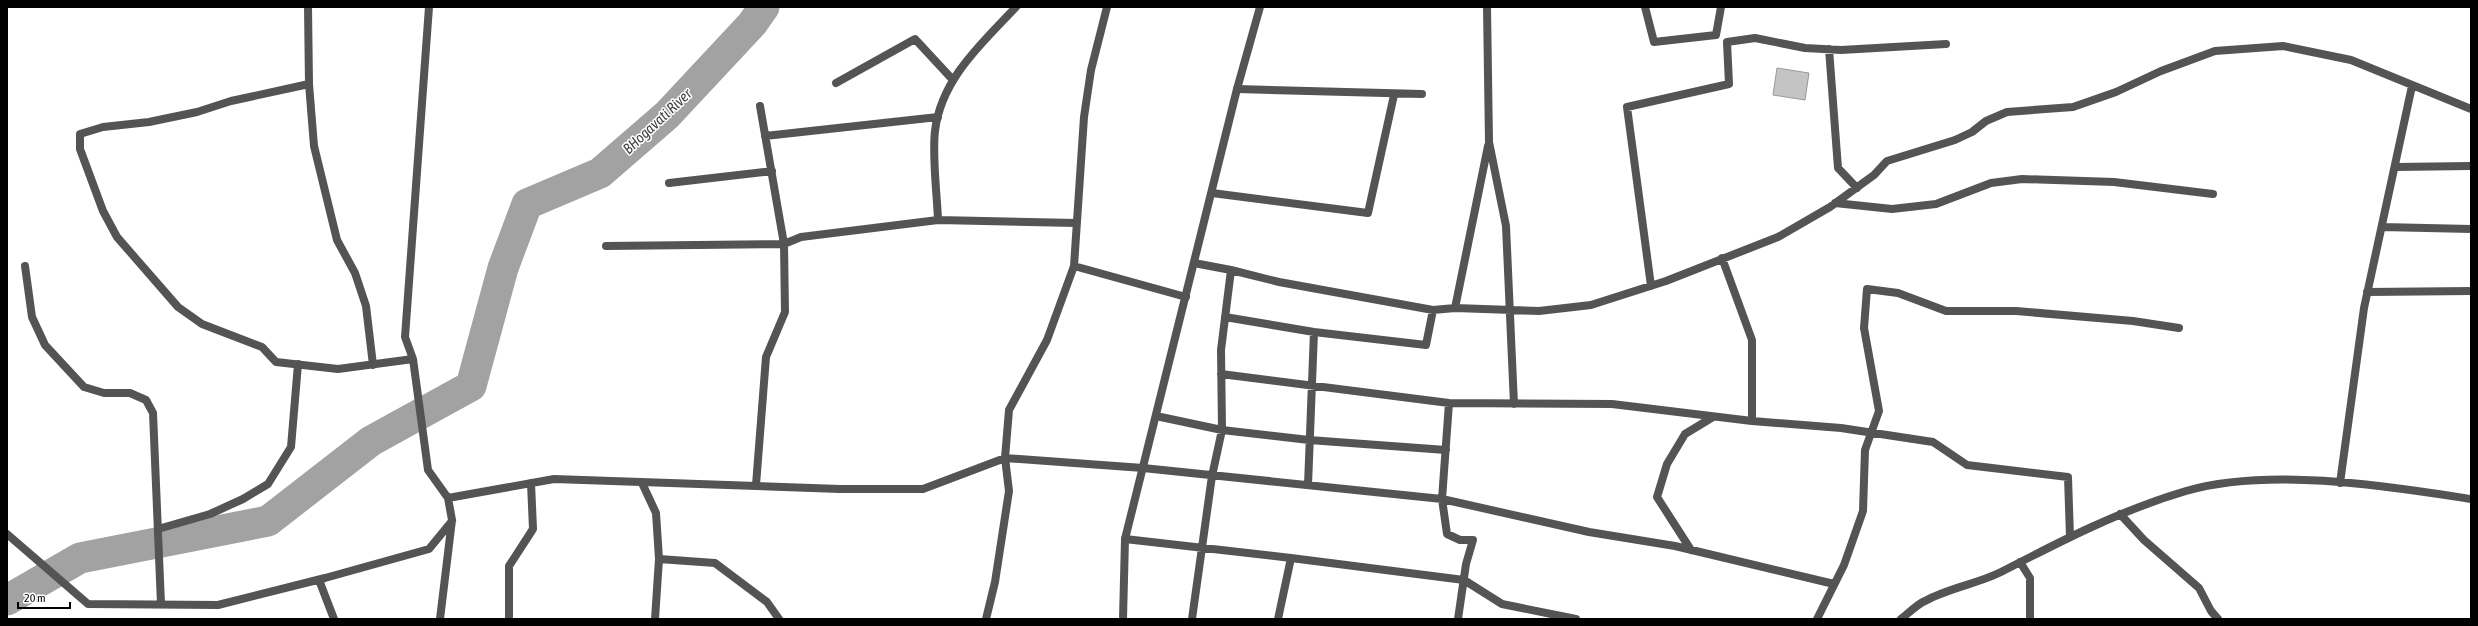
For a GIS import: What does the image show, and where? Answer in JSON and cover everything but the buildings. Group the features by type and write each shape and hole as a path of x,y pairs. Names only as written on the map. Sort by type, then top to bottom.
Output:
{"street":[{"path":"308,7 309,84 314,146 337,240 355,273 366,306 372,365"},
{"path":"429,7 405,337 413,359 428,470 448,498 452,520 440,619"},
{"path":"938,220 934,132 940,103 966,60 1016,7"},
{"path":"986,619 995,582 1009,491 1005,458 1010,410 1047,340 1074,266 1084,117 1091,70 1107,7"},
{"path":"1123,619 1125,539 1260,7"},
{"path":"1487,7 1489,142 1506,226 1514,404"},
{"path":"1645,7 1654,42 1716,34 1722,7"},
{"path":"1651,286 1627,107 1729,84 1727,42 1755,38 1805,48 1829,49 1946,44"},
{"path":"836,83 915,39 953,80"},
{"path":"1194,263 1231,270 1279,282 1432,310 1456,308 1539,311 1590,305 1651,286 1778,238 1857,188 1887,161 1955,140 1972,132 1986,120 2007,112 2073,107 2116,92 2161,71 2215,51 2283,46 2351,60 2471,109"},
{"path":"1829,49 1833,123 1838,168 1857,188"},
{"path":"309,84 231,101 196,112 149,122 103,127 80,134 80,150 103,211 117,237 178,307 202,324 262,347 276,362 338,369 413,359"},
{"path":"2340,484 2367,292 2412,86"},
{"path":"1238,89 1394,95 1422,94"},
{"path":"1212,194 1368,213 1394,95"},
{"path":"756,485 766,357 785,312 784,244 760,106"},
{"path":"765,136 938,117"},
{"path":"1456,308 1489,142"},
{"path":"2395,166 2471,166"},
{"path":"669,183 772,171"},
{"path":"1835,203 1892,208 1936,204 1991,183 2022,179 2114,182 2213,194"},
{"path":"606,246 784,244 801,237 938,220 1076,223"},
{"path":"2382,227 2471,229"},
{"path":"1722,258 1752,340 1752,421"},
{"path":"25,266 32,317 45,345 84,387 104,393 130,393 146,400 153,413 161,604"},
{"path":"1074,266 1186,297"},
{"path":"1192,619 1212,476 1222,430 1221,374 1225,317 1231,270"},
{"path":"1817,619 1844,565 1863,511 1865,450 1879,411 1864,328 1868,289 1898,293 1946,311 2016,311 2132,320 2179,328"},
{"path":"2367,292 2471,291"},
{"path":"1225,317 1314,332 1426,345 1432,310"},
{"path":"1308,485 1314,332"},
{"path":"158,529 210,514 243,499 268,484 291,447 298,364"},
{"path":"1221,374 1312,384 1449,403 1612,404 1713,417 1841,428 1871,434 1933,442 1967,465 2068,476 2070,537"},
{"path":"1449,403 1442,499 1447,534 1460,540 1473,540 1464,580 1458,619"},
{"path":"1156,416 1222,430 1309,440 1446,450"},
{"path":"1691,550 1658,496 1667,464 1685,434 1713,417"},
{"path":"448,498 554,479 840,489 923,489 1005,458 1143,468 1442,499 1589,532 1691,550 1834,584"},
{"path":"1901,619 1925,601 1994,576 2070,537 2120,514 2187,491 2258,479 2414,490 2471,499"},
{"path":"509,619 509,566 533,529 530,483"},
{"path":"642,483 656,513 659,559 655,619"},
{"path":"2120,514 2144,540 2199,588 2211,611 2218,619"},
{"path":"7,534 88,604 218,605 319,580 429,549 452,520"},
{"path":"1125,539 1464,580 1502,604 1576,619"},
{"path":"1278,619 1291,558"},
{"path":"659,559 714,562 767,602 779,619"},
{"path":"2020,562 2030,578 2030,619"},
{"path":"319,580 334,619"}],"waterway":[{"name":"BHogavati River","path":"7,600 80,558 268,521 371,441 471,386 503,268 527,204 600,173 667,115 752,24 764,7"}]}
